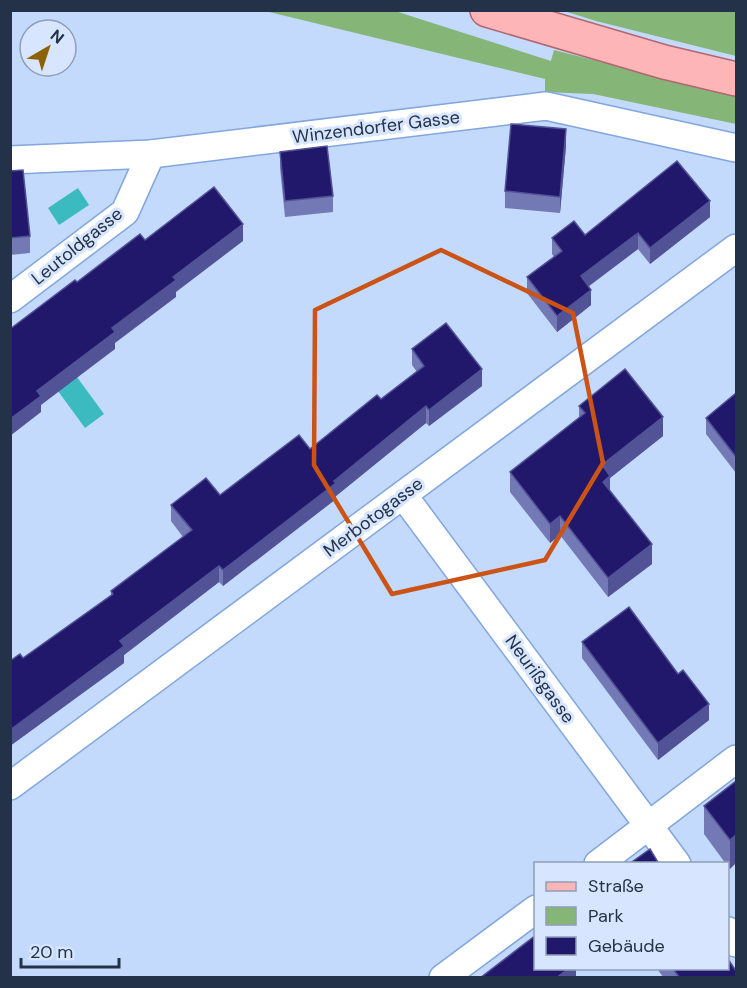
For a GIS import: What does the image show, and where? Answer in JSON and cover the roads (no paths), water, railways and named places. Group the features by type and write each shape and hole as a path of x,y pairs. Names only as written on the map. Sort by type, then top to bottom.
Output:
{"main road":[{"path":"487,10 664,62 736,79"}],"street":[{"name":"Winzendorfer Gasse","path":"10,160 151,154 546,106 736,148"},
{"name":"Leutoldgasse","path":"10,299 125,212 151,154"},
{"name":"Merbotogasse","path":"10,786 736,248"},
{"name":"Neurißgasse","path":"403,495 676,862"},
{"path":"601,862 736,759"},
{"path":"442,978 534,910"}]}
